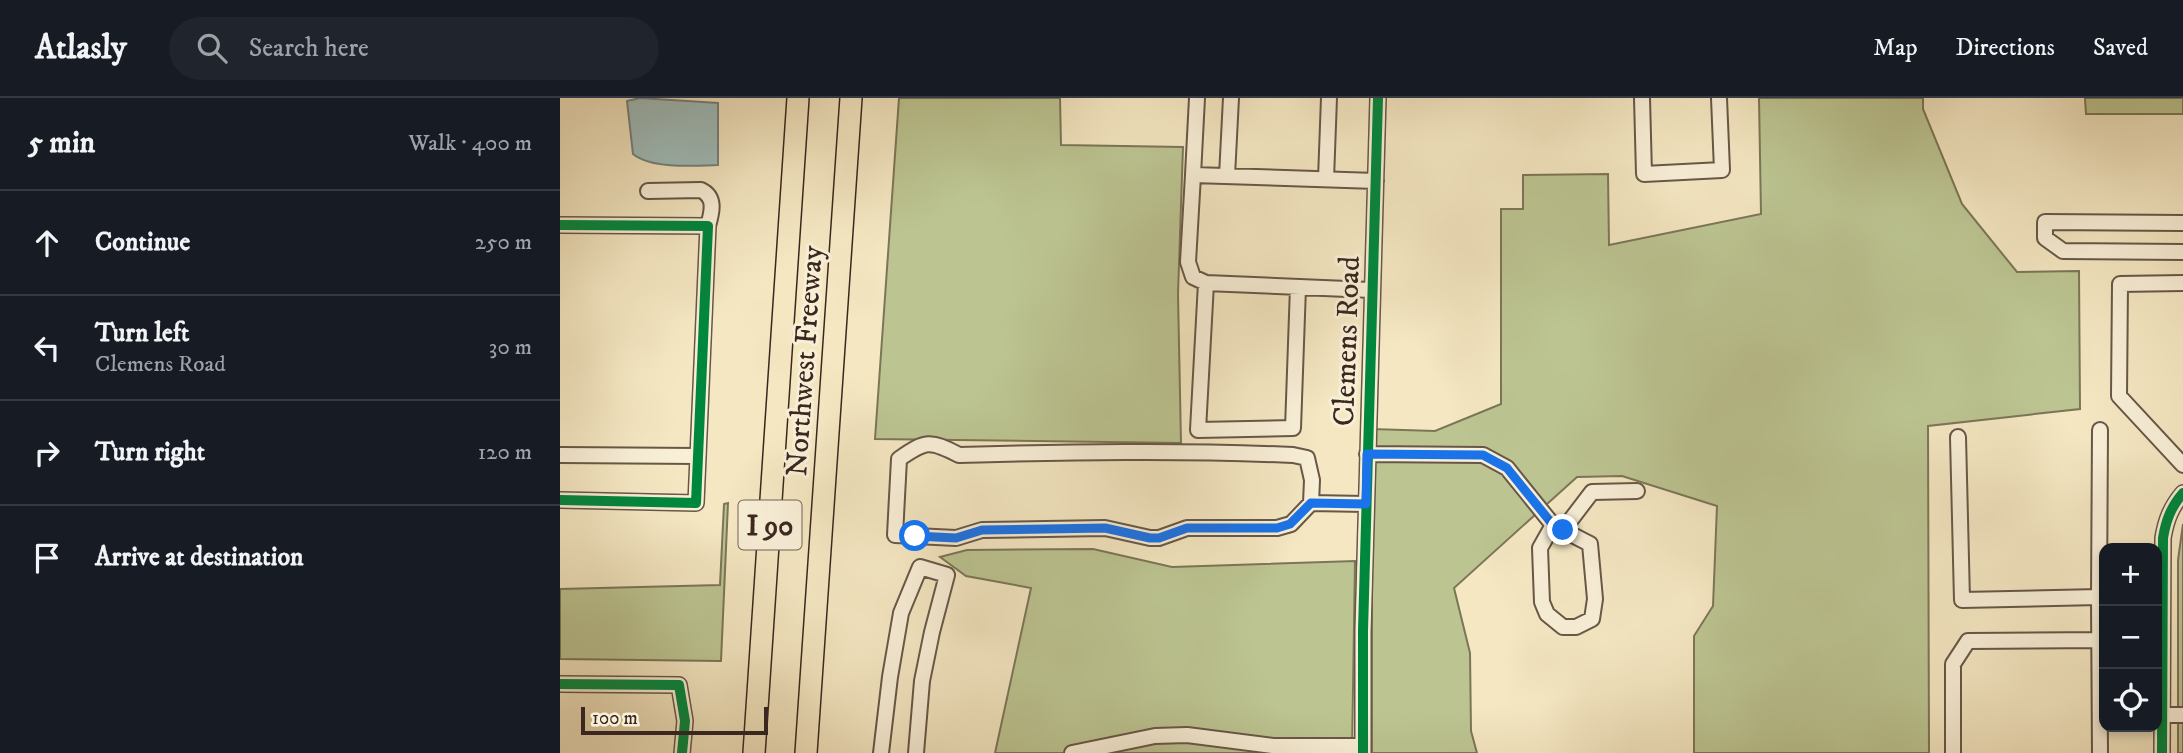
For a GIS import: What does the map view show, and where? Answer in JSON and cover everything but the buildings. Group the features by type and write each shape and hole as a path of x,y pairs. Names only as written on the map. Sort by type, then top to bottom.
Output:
{"highway":[{"name":"Northwest Freeway","path":"754,753 798,98"},
{"name":"Northwest Freeway","path":"806,753 851,98"}],"street":[{"path":"1197,98 1188,262 1193,277 1206,283 1371,290"},
{"path":"1227,176 1231,98"},
{"path":"1326,179 1329,98"},
{"name":"Clemens Road","path":"1363,750 1367,454 1378,98"},
{"path":"1642,98 1644,174 1722,170 1719,98"},
{"path":"1193,175 1377,181"},
{"path":"560,500 696,503 708,226 712,198 701,190 648,191"},
{"path":"2183,223 2045,222 2045,238 2063,251 2183,252"},
{"path":"560,225 708,226"},
{"path":"1206,283 1198,430 1293,428 1298,287"},
{"path":"2183,283 2120,284 2119,396 2183,465"},
{"path":"2099,543 2100,430"},
{"path":"1958,437 1962,600 2099,597"},
{"path":"1311,503 1312,480 1307,458 1293,455 1208,451 1109,451 959,455 937,444 916,446 899,459 895,535 956,538 982,530 1105,528 1159,538 1187,528 1277,528 1290,524 1311,503 1366,504"},
{"path":"1367,454 1483,455 1507,468 1558,528 1590,544 1595,598 1592,619 1576,627 1563,627 1547,614 1542,602 1540,548 1558,528 1592,492 1637,491"},
{"path":"560,455 698,456"},
{"path":"2160,606 2163,538 2174,503 2183,493"},
{"path":"881,753 901,614 920,567 947,575 922,681 916,753"},
{"path":"1954,753 1953,664 1968,641 2099,640"},
{"path":"2100,753 2101,669"},
{"path":"560,684 679,685 685,722 681,753"},
{"path":"2162,715 2183,715"},
{"path":"2161,732 2162,753"},
{"path":"1072,753 1155,736 1187,735 1273,746 1363,750"}],"green space":[{"path":"899,98 1060,98 1061,145 1183,147 1178,294 1181,443 875,439"},
{"path":"1759,98 1923,98 1923,109 1962,204 2017,272 2079,271 2080,409 1928,426 1929,753 1694,753 1694,636 1713,606 1717,506 1622,476 1577,477 1454,588 1470,653 1471,731 1477,753 1372,753 1372,429 1435,431 1501,404 1501,209 1523,209 1523,175 1608,174 1609,245 1761,214"},
{"path":"2085,98 2183,98 2183,114 2086,114"},
{"path":"728,503 721,661 560,659 560,589 720,585 724,504"},
{"path":"2183,524 2183,753 2178,753 2178,560"},
{"path":"1093,549 1172,567 1355,561 1352,753 995,753 1031,588 966,576 940,557 967,550"}],"water":[{"path":"640,98 718,103 718,165 661,164 633,154 627,101"}],"cycle path":[{"path":"1363,753 1363,631 1378,98"},
{"path":"560,225 708,226 696,503 560,500"},
{"path":"2162,753 2163,538 2170,514 2183,493"},
{"path":"560,684 679,685 685,721 682,753"}],"route":[{"path":"915,536 956,538 982,530 1105,528 1159,538 1187,528 1277,528 1290,524 1311,503 1366,504 1367,454 1483,455 1507,468 1553,525 1563,530"}]}
